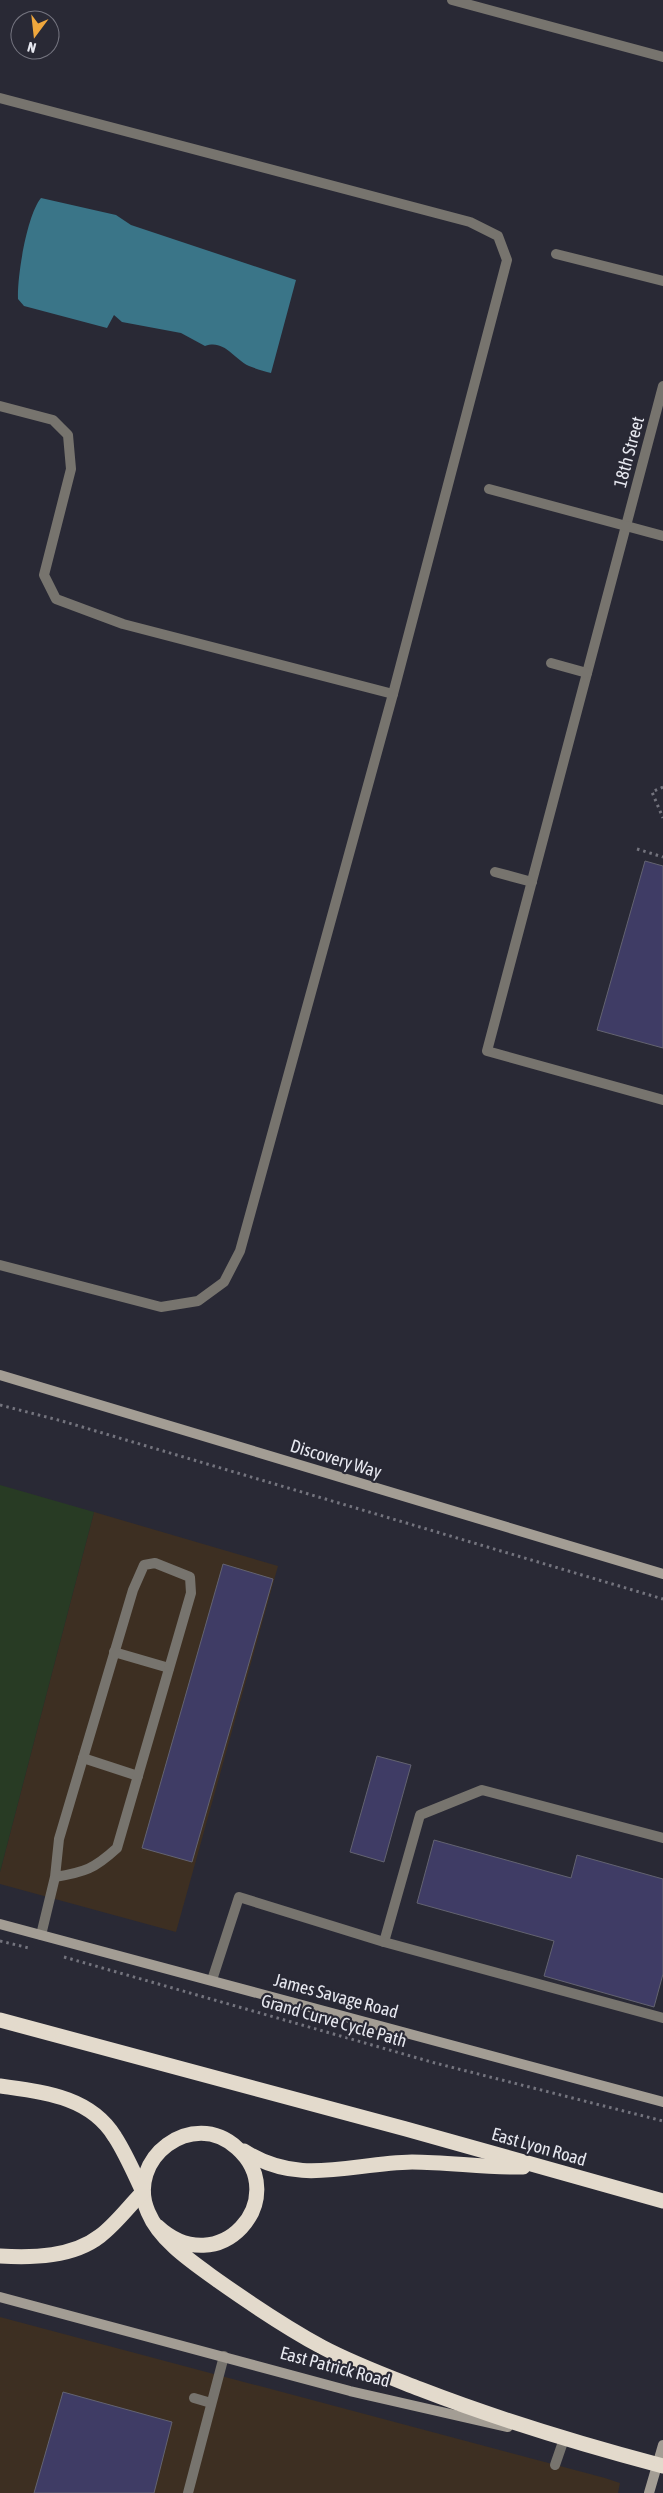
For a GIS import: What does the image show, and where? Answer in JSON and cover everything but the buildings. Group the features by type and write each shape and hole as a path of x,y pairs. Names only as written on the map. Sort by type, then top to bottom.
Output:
{"highway":[{"name":"East Lyon Road","path":"0,2020 406,2129 663,2201"},
{"path":"0,2086 56,2095 90,2110 114,2135 143,2192 145,2204 157,2226 181,2252 266,2314 324,2348 369,2368 458,2404 564,2439"},
{"path":"0,2256 40,2256 69,2250 92,2242 109,2228 143,2192 147,2169 160,2150 180,2137 191,2134 208,2134 225,2139 261,2162 293,2171 318,2171 408,2162 497,2168 537,2166"},
{"path":"157,2226 176,2241 199,2246 222,2242 241,2229 253,2209 256,2186 250,2164 235,2146"},
{"name":"East Patrick Road","path":"564,2439 660,2466"}],"street":[{"name":"Discovery Way","path":"0,1375 663,1574"},
{"name":"James Savage Road","path":"0,1924 663,2102"},
{"name":"East Patrick Road","path":"0,2297 366,2395 564,2439"},
{"path":"650,2493 660,2466 663,2445"}],"lane":[{"path":"452,0 663,57"},
{"path":"0,98 470,222 498,236 507,260 393,694 240,1251 224,1282 198,1301 161,1306 0,1264"},
{"path":"556,254 663,281"},
{"name":"18th Street","path":"663,386 487,1051 663,1100"},
{"path":"0,406 53,420 68,435 71,468 44,575 56,599 123,624 393,694"},
{"path":"490,489 663,536"},
{"path":"551,664 587,673"},
{"path":"495,872 532,882"},
{"path":"41,1935 55,1877 59,1839 132,1590 144,1566 155,1563 190,1577 191,1593 117,1848 102,1862 84,1872 55,1877"},
{"path":"114,1652 169,1668"},
{"path":"83,1758 138,1776"},
{"path":"384,1942 420,1815 482,1790 663,1838"},
{"path":"212,1980 239,1897 384,1942 663,2018"},
{"path":"188,2493 224,2356"},
{"path":"194,2398 211,2403"},
{"path":"555,2465 564,2439"}],"path":[{"path":"663,787 652,792 663,818"},
{"path":"637,849 663,857"},
{"path":"0,1405 62,1421 663,1599"},
{"path":"0,1941 32,1948"},
{"name":"Grand Curve Cycle Path","path":"59,1956 436,2063 663,2121"}],"shaded area":[{"path":"94,1512 278,1566 176,1932 0,1884 0,1872"},
{"path":"0,2317 605,2478 620,2483 618,2493 0,2493"}],"green space":[{"path":"0,1485 94,1512 0,1872"}],"water":[{"path":"41,198 116,215 131,225 296,280 271,373 243,363 223,347 218,345 205,346 181,333 122,322 114,315 107,328 24,306 18,299 21,261 31,218"}]}
